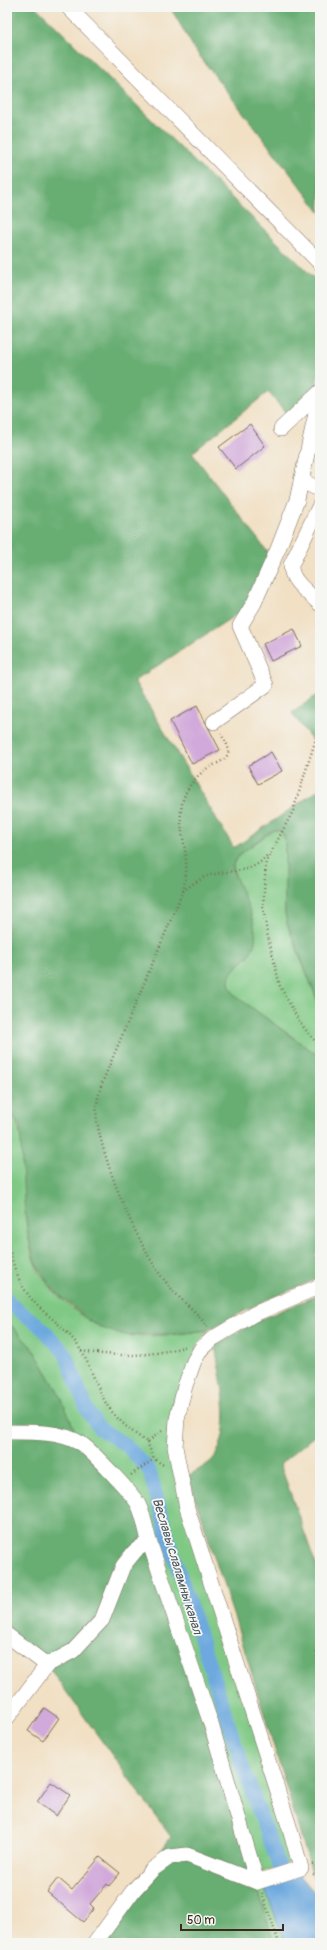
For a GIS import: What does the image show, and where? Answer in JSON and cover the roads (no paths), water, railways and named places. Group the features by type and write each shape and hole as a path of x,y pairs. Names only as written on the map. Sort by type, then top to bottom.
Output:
{"street":[{"path":"68,7 320,263"},
{"path":"281,429 320,392"},
{"path":"214,722 266,684 240,626 254,603 278,550 297,500 320,395"},
{"path":"301,480 320,490"},
{"path":"320,505 292,565 291,572 297,582 320,604"},
{"path":"95,1943 126,1899 154,1869 165,1860 175,1855 187,1856 259,1886 301,1868 289,1826 187,1508 179,1474 175,1446 177,1419 185,1386 194,1360 201,1349 212,1339 254,1314 320,1286"},
{"path":"7,1432 37,1432 63,1437 80,1443 121,1482 139,1504 211,1724 259,1886"},
{"path":"7,1718 48,1665 73,1651 102,1620 123,1566 136,1551 150,1541"},
{"path":"7,1635 48,1665"}],"water":[{"path":"297,1872 320,1899 320,1943 286,1943 263,1884"}],"waterway":[{"name":"Веславы слаламны канал","path":"7,1299 9,1303 40,1326 65,1353 88,1412 100,1429 126,1445 149,1470 170,1544 243,1768 286,1885"}]}
